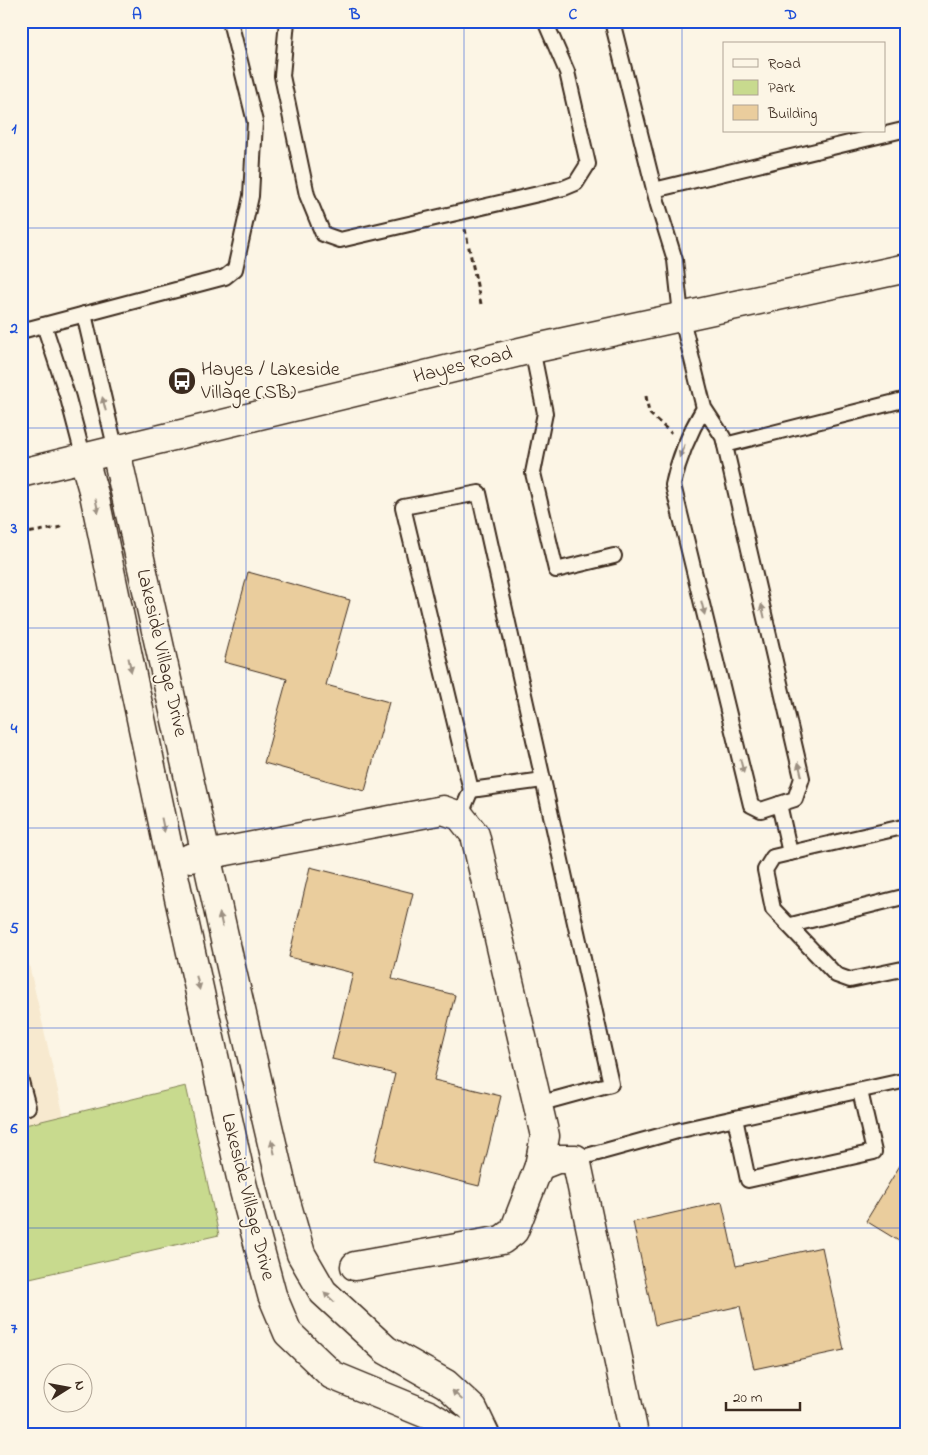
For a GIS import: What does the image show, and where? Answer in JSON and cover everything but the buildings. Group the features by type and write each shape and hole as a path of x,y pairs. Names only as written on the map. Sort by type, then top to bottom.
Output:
{"street":[{"name":"Hayes Road","path":"21,473 532,349 681,315 907,268"},
{"name":"Lakeside Village Drive","path":"116,451 284,1195 300,1254 323,1292 386,1350 446,1384 473,1409 486,1434"},
{"name":"Lakeside Village Drive","path":"84,459 94,494 171,862 243,1187 272,1295 288,1333 332,1375 428,1415 460,1434"},
{"path":"171,862 443,810 460,816 475,834 545,1136 539,1166 514,1231 502,1240 355,1266"},
{"path":"539,1166 557,1159 576,1159 634,1434"}],"lane":[{"path":"21,331 225,277 235,269 251,196 255,122 230,21"},
{"path":"287,21 282,76 307,195 323,234 340,240 564,188 576,183 588,164 567,72 544,21"},
{"path":"612,21 654,190 675,260 681,315 704,408 723,437 802,778 795,799 761,810 751,805 673,485 678,460 684,445 704,408"},
{"path":"654,190 907,129"},
{"path":"84,314 116,451"},
{"path":"44,325 68,398 84,459"},
{"path":"532,349 545,413 533,473 556,570 614,556"},
{"path":"725,445 907,399"},
{"path":"460,816 471,790 403,507 479,492 611,1084 538,1104"},
{"path":"471,790 543,780"},
{"path":"779,804 790,853"},
{"path":"907,826 773,857 765,870 773,909 791,925 836,975 850,980 907,968"},
{"path":"791,925 907,896"},
{"path":"576,1159 735,1118 907,1080"},
{"path":"21,1081 28,1106 21,1108"},
{"path":"735,1118 748,1180 874,1152 860,1091"}],"path":[{"path":"461,212 481,304"},
{"path":"646,396 650,413 684,445"},
{"path":"21,534 62,527"}],"shaded area":[{"path":"21,930 64,1117 21,1126"}],"green space":[{"path":"186,1086 219,1235 21,1280 21,1126"}],"place":[{"name":"Hayes / Lakeside Village (SB)","path":"182,381"}]}
